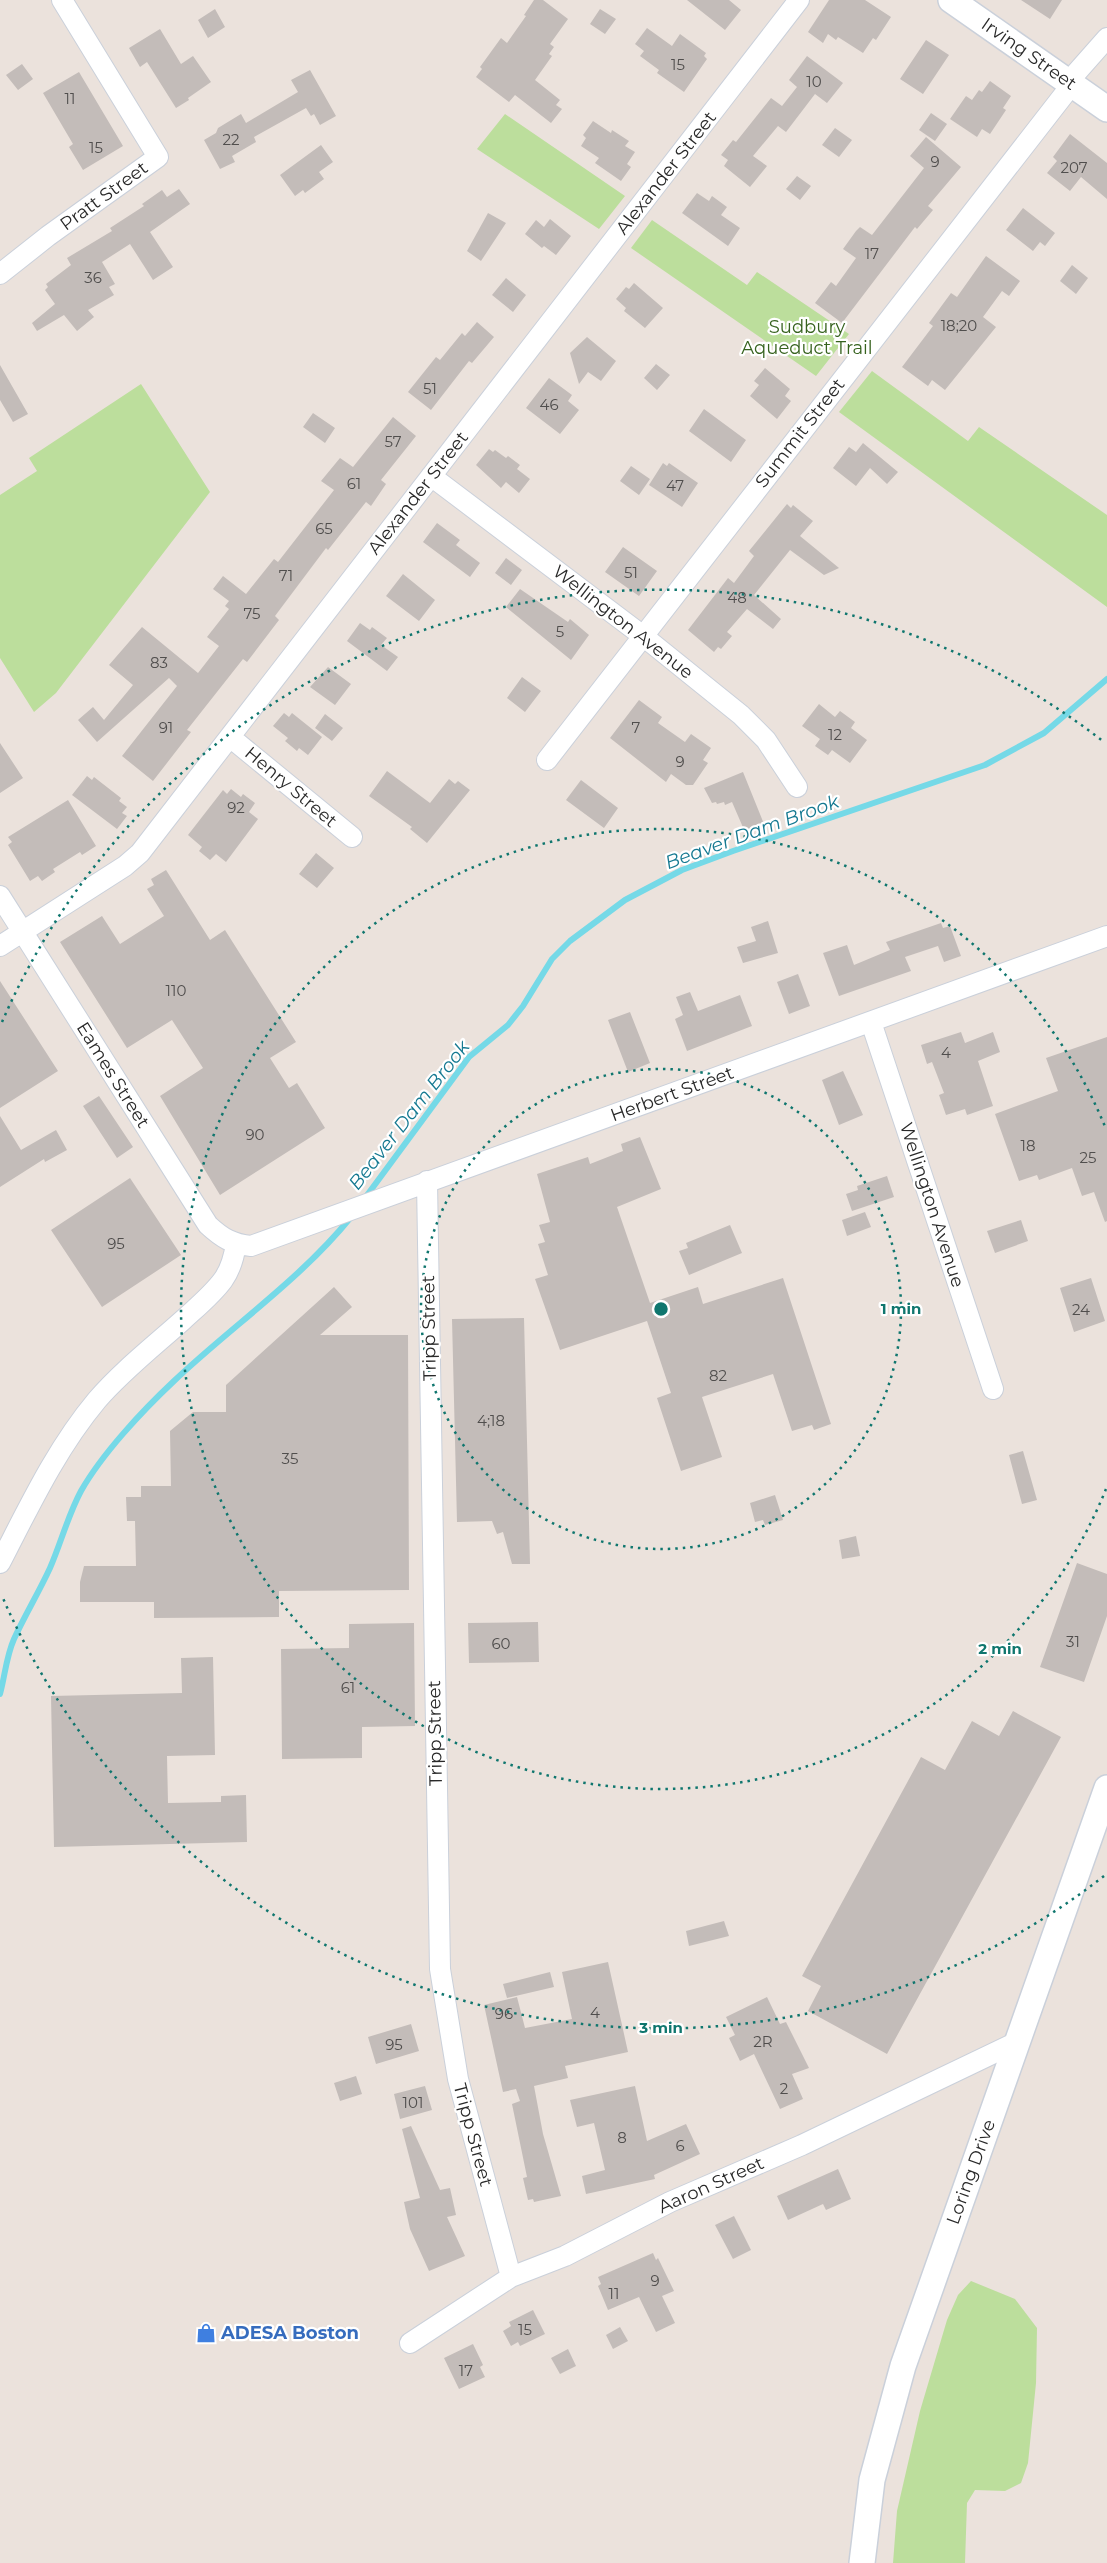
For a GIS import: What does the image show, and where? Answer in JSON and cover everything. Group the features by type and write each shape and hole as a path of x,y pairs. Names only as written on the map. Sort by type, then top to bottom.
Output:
{"street":[{"name":"Pratt Street","path":"0,274 48,236 158,157 62,0"},
{"name":"Alexander Street","path":"0,946 135,858 799,0"},
{"name":"Irving Street","path":"951,0 1071,82 1107,109"},
{"name":"Summit Street","path":"547,760 1107,38"},
{"name":"Wellington Avenue","path":"431,476 643,636 741,714 766,740 797,787"},
{"name":"Henry Street","path":"230,736 352,838"},
{"name":"Eames Street","path":"0,896 208,1225 221,1238 236,1244"},
{"name":"Herbert Street","path":"236,1244 252,1246 1107,936"},
{"name":"Wellington Avenue","path":"871,1022 993,1389"},
{"name":"Tripp Street","path":"427,1181 440,1969 458,2079 511,2278"},
{"path":"0,1563 37,1490 74,1431 97,1400 128,1369 212,1294 224,1278 232,1262 236,1244"},
{"name":"Loring Drive","path":"862,2563 872,2480 894,2395 946,2239 1019,2041 1107,1788"},
{"name":"Aaron Street","path":"410,2343 511,2278 565,2256 670,2202 802,2145 1019,2041"}],"green space":[{"path":"505,114 625,196 599,229 477,149"},
{"name":"Sudbury Aqueduct Trail","path":"652,220 747,285 757,272 849,334 816,376 631,248"},
{"name":"Sudbury Aqueduct Trail","path":"872,371 968,441 979,427 1107,515 1107,607 839,412"},
{"path":"141,384 210,492 56,693 34,712 0,658 0,495 37,471 29,458"},
{"path":"971,2281 1015,2299 1037,2328 1036,2383 1028,2463 1021,2483 1005,2491 975,2490 967,2503 965,2563 893,2563 897,2511 920,2411 947,2320 958,2295"}],"building":[{"path":"534,0 543,0 568,19 550,44 554,47 549,54 552,56 535,80 560,100 556,105 562,109 551,123 515,95 509,102 476,77 482,69 480,67 501,38 507,43 526,16 524,15"},
{"path":"687,0 729,0 741,10 725,30"},
{"path":"829,0 865,0 891,17 876,40 873,38 863,53 838,37 836,40 828,34 823,43 808,32"},
{"path":"1021,0 1062,0 1050,19"},
{"path":"215,9 225,27 208,38 198,20"},
{"path":"600,9 616,19 605,34 590,24"},
{"path":"647,28 672,46 680,34 706,53 704,56 707,59 684,92 657,73 659,70 640,56 644,51 635,44"},
{"path":"160,29 181,64 193,56 211,82 176,108 147,62 140,67 129,48"},
{"path":"926,40 949,55 923,94 900,79"},
{"path":"807,56 843,83 827,103 815,94 786,132 778,126 753,156 767,166 750,187 724,166 728,160 721,155 733,140 736,142 771,98 782,106 797,87 789,80"},
{"path":"22,64 33,79 18,90 6,75"},
{"path":"310,70 336,116 320,125 314,114 311,116 306,108 254,137 256,142 232,156 235,162 220,169 204,140 216,133 218,128 241,114 246,123 298,92 291,80"},
{"path":"79,72 123,146 83,170 69,147 73,144 43,93"},
{"path":"990,81 1011,96 1003,108 1006,110 990,134 982,129 977,137 950,119 966,96 972,100 979,90 982,92"},
{"path":"931,113 947,124 935,141 919,130"},
{"path":"593,121 611,133 612,130 629,141 625,146 635,152 627,164 631,167 621,181 595,163 599,158 581,146 586,138 583,135"},
{"path":"835,128 852,140 839,157 822,145"},
{"path":"1070,134 1107,163 1107,199 1081,177 1070,191 1047,173 1057,161 1053,157"},
{"path":"926,137 961,167 928,206 933,210 917,229 915,227 842,323 815,303 831,282 836,286 856,258 843,249 856,231 860,227 872,235 924,168 910,156"},
{"path":"321,145 333,162 319,172 324,179 305,193 303,190 295,196 280,175"},
{"path":"797,176 811,186 800,200 786,189"},
{"path":"179,189 190,204 150,232 173,267 153,280 130,244 102,262 115,284 109,287 114,295 88,310 94,317 77,331 64,315 37,331 32,323 55,304 45,290 48,287 46,284 71,265 67,258 112,231 110,228 144,206 142,204 162,190 167,197"},
{"path":"697,193 709,201 712,196 727,207 721,215 740,228 728,246 682,213"},
{"path":"1023,208 1055,233 1045,246 1040,242 1033,251 1006,230"},
{"path":"488,213 506,223 481,261 467,251"},
{"path":"550,219 571,236 556,255 544,246 542,248 525,234 536,220 544,227"},
{"path":"986,256 1020,281 1009,296 1002,291 983,317 996,327 945,390 932,380 928,386 902,367 933,326 929,323 951,293 957,297"},
{"path":"1072,265 1088,278 1076,294 1060,281"},
{"path":"506,278 526,295 513,312 492,295"},
{"path":"634,283 663,308 645,328 624,311 626,308 616,299 626,287 629,289"},
{"path":"477,322 494,337 472,363 469,361 431,410 408,392 436,357 440,360 462,333 465,336"},
{"path":"587,337 616,361 601,381 588,372 579,384 570,353"},
{"path":"656,364 670,375 657,390 644,378"},
{"path":"0,365 28,414 13,422 0,400"},
{"path":"765,368 790,389 785,396 791,401 777,419 750,396 759,385 754,381"},
{"path":"549,378 572,395 568,401 579,410 560,434 526,408"},
{"path":"704,409 746,440 731,462 689,431"},
{"path":"313,413 335,428 325,443 303,427"},
{"path":"393,417 416,436 381,480 386,484 371,506 366,502 328,550 326,548 275,616 279,620 247,662 243,659 187,730 191,732 153,781 122,756 177,686 169,678 97,742 78,720 93,707 104,720 133,685 109,665 142,627 198,673 219,646 207,637 229,609 225,606 229,601 213,589 223,576 246,594 274,559 278,562 334,490 321,481 340,458 353,467"},
{"path":"863,443 898,472 887,484 870,468 856,486 833,468 849,447 856,452"},
{"path":"489,449 493,452 495,450 506,458 508,456 520,465 517,469 530,479 519,493 506,482 501,488 476,465"},
{"path":"663,463 667,466 669,463 698,483 682,507 649,485"},
{"path":"631,466 650,479 639,495 620,481"},
{"path":"787,504 791,508 793,505 813,521 800,536 839,568 824,575 790,550 754,595 781,619 773,629 747,609 727,632 732,636 721,649 718,647 714,652 688,630 728,578 734,583 754,556 749,551"},
{"path":"437,523 460,540 456,545 480,563 470,577 423,542"},
{"path":"623,547 657,571 639,596 605,572"},
{"path":"506,558 522,570 511,585 495,573"},
{"path":"403,574 435,600 419,621 386,596"},
{"path":"520,589 568,622 570,619 589,635 571,660 506,607"},
{"path":"360,623 370,630 372,627 387,638 381,645 398,657 387,671 347,641"},
{"path":"328,667 351,684 335,705 310,687"},
{"path":"522,677 541,691 525,712 507,698"},
{"path":"639,700 662,717 658,723 685,742 691,734 711,748 703,760 708,763 693,785 686,785 671,774 666,782 610,738"},
{"path":"819,704 835,717 840,711 855,722 851,728 867,740 850,763 832,750 828,755 815,746 820,739 802,726"},
{"path":"284,713 289,717 292,713 322,737 308,755 299,748 297,751 285,741 288,738 273,726"},
{"path":"325,714 343,728 332,741 315,728"},
{"path":"0,743 23,778 0,793"},
{"path":"387,771 430,803 449,779 455,784 458,781 470,790 427,843 410,829 412,827 369,796"},
{"path":"743,772 764,824 745,832 732,802 725,805 724,802 712,803 704,788"},
{"path":"87,776 92,780 94,777 121,798 119,801 127,807 122,813 127,816 117,829 72,795"},
{"path":"581,780 618,808 604,828 566,800"},
{"path":"231,789 241,797 243,794 255,803 249,812 258,819 226,862 216,854 210,860 199,851 202,847 188,835 223,790 227,794"},
{"path":"68,800 96,846 82,855 80,852 53,869 55,872 42,881 38,876 30,881 8,845 12,842 8,837"},
{"path":"316,853 334,868 317,888 299,874"},
{"path":"166,870 210,940 225,930 296,1042 270,1058 289,1088 297,1083 325,1128 220,1195 160,1096 203,1068 172,1020 127,1048 60,942 102,916 120,944 164,916 147,889 154,885 151,879"},
{"path":"768,921 778,953 743,963 737,947 756,941 751,927"},
{"path":"941,923 943,928 950,926 961,956 944,962 938,946 905,957 911,971 839,996 823,953 847,945 854,965 890,950 886,942"},
{"path":"798,974 810,1006 789,1014 777,982"},
{"path":"0,981 58,1071 0,1108"},
{"path":"690,992 698,1011 740,995 752,1026 687,1051 675,1019 683,1015 676,997"},
{"path":"630,1012 650,1063 628,1072 608,1020"},
{"path":"961,1032 965,1043 993,1032 1000,1052 978,1061 993,1106 967,1115 965,1109 946,1115 939,1095 944,1093 932,1062 927,1064 921,1045"},
{"path":"1107,1037 1107,1221 1105,1222 1094,1192 1082,1196 1072,1168 1039,1180 1037,1175 1019,1181 995,1114 1058,1091 1046,1058"},
{"path":"843,1071 863,1115 839,1125 822,1080"},
{"path":"99,1096 133,1147 117,1158 83,1106"},
{"path":"0,1116 21,1150 56,1130 67,1150 45,1162 44,1159 0,1187"},
{"path":"640,1137 661,1189 617,1207 650,1303 698,1287 703,1304 783,1278 831,1424 814,1430 812,1425 792,1431 773,1374 702,1397 722,1457 681,1471 657,1398 671,1393 647,1321 560,1350 535,1279 548,1275 538,1244 545,1242 539,1225 550,1222 537,1174 588,1157 590,1164 623,1151 621,1144"},
{"path":"887,1176 894,1197 852,1211 846,1194 858,1190 857,1186"},
{"path":"130,1178 181,1255 102,1307 51,1230"},
{"path":"865,1212 871,1227 847,1236 842,1220"},
{"path":"1021,1220 1028,1241 995,1253 987,1231"},
{"path":"730,1225 742,1253 689,1275 679,1251 688,1248 686,1243"},
{"path":"1091,1278 1105,1321 1074,1332 1060,1288"},
{"path":"334,1287 352,1307 320,1335 408,1335 409,1590 279,1591 279,1617 154,1618 154,1602 80,1602 80,1582 84,1566 136,1566 135,1521 127,1521 126,1497 141,1497 141,1486 171,1486 170,1431 193,1412 226,1412 226,1385"},
{"path":"524,1318 530,1564 512,1564 503,1532 497,1534 492,1521 457,1522 452,1319"},
{"path":"1023,1451 1037,1500 1022,1504 1009,1455"},
{"path":"775,1495 783,1520 765,1525 763,1520 755,1522 750,1503"},
{"path":"856,1536 860,1556 842,1559 839,1540"},
{"path":"1077,1563 1107,1574 1107,1616 1084,1682 1040,1667"},
{"path":"538,1622 539,1662 469,1663 468,1623"},
{"path":"414,1623 415,1726 362,1727 362,1758 282,1759 281,1649 349,1648 349,1624"},
{"path":"213,1657 215,1755 167,1756 168,1803 221,1802 221,1796 246,1795 247,1842 54,1847 51,1696 182,1693 181,1658"},
{"path":"1013,1711 1061,1737 887,2054 808,2011 821,1986 802,1976 921,1757 945,1770 972,1721 999,1736"},
{"path":"724,1921 729,1936 689,1946 686,1931"},
{"path":"608,1962 628,2052 565,2066 568,2078 534,2086 543,2134 561,2196 534,2202 533,2199 528,2200 523,2178 527,2177 512,2104 520,2101 516,2089 503,2092 484,2005 517,1997 525,2028 572,2019 562,1972"},
{"path":"550,1972 554,1987 507,1998 503,1984"},
{"path":"767,1997 780,2024 786,2022 809,2068 792,2074 803,2099 780,2109 754,2054 740,2061 729,2038 735,2035 726,2017"},
{"path":"411,2024 419,2051 376,2064 368,2037"},
{"path":"356,2076 362,2094 340,2101 334,2083"},
{"path":"425,2086 432,2110 400,2119 394,2094"},
{"path":"635,2086 647,2141 686,2124 700,2154 654,2175 655,2179 586,2194 582,2176 605,2170 594,2123 577,2127 570,2100"},
{"path":"411,2126 440,2190 450,2188 456,2215 447,2217 465,2256 429,2271 410,2229 404,2202 420,2198 402,2129"},
{"path":"838,2169 851,2199 826,2210 823,2204 788,2220 777,2196"},
{"path":"734,2216 751,2250 733,2259 715,2225"},
{"path":"653,2253 656,2260 658,2258 674,2291 662,2296 675,2323 656,2332 639,2297 608,2310 598,2286 601,2284 598,2277"},
{"path":"533,2310 545,2334 520,2346 518,2342 511,2346 503,2331 511,2326 509,2322"},
{"path":"620,2327 628,2341 613,2349 606,2335"},
{"path":"473,2344 483,2365 480,2367 485,2377 459,2389 444,2358"},
{"path":"568,2349 576,2366 560,2374 551,2358"}],"waterway":[{"name":"Beaver Dam Brook","path":"365,1198 469,1057 508,1025 523,1006 552,959 570,941 625,900 682,870 985,765 1044,733 1107,679"},
{"name":"Beaver Dam Brook","path":"0,1694 7,1660 14,1639 50,1568 76,1500 100,1462 123,1433 162,1393 196,1361 288,1282 331,1240 351,1217"}],"place":[{"name":"ADESA Boston","path":"206,2333"}]}
